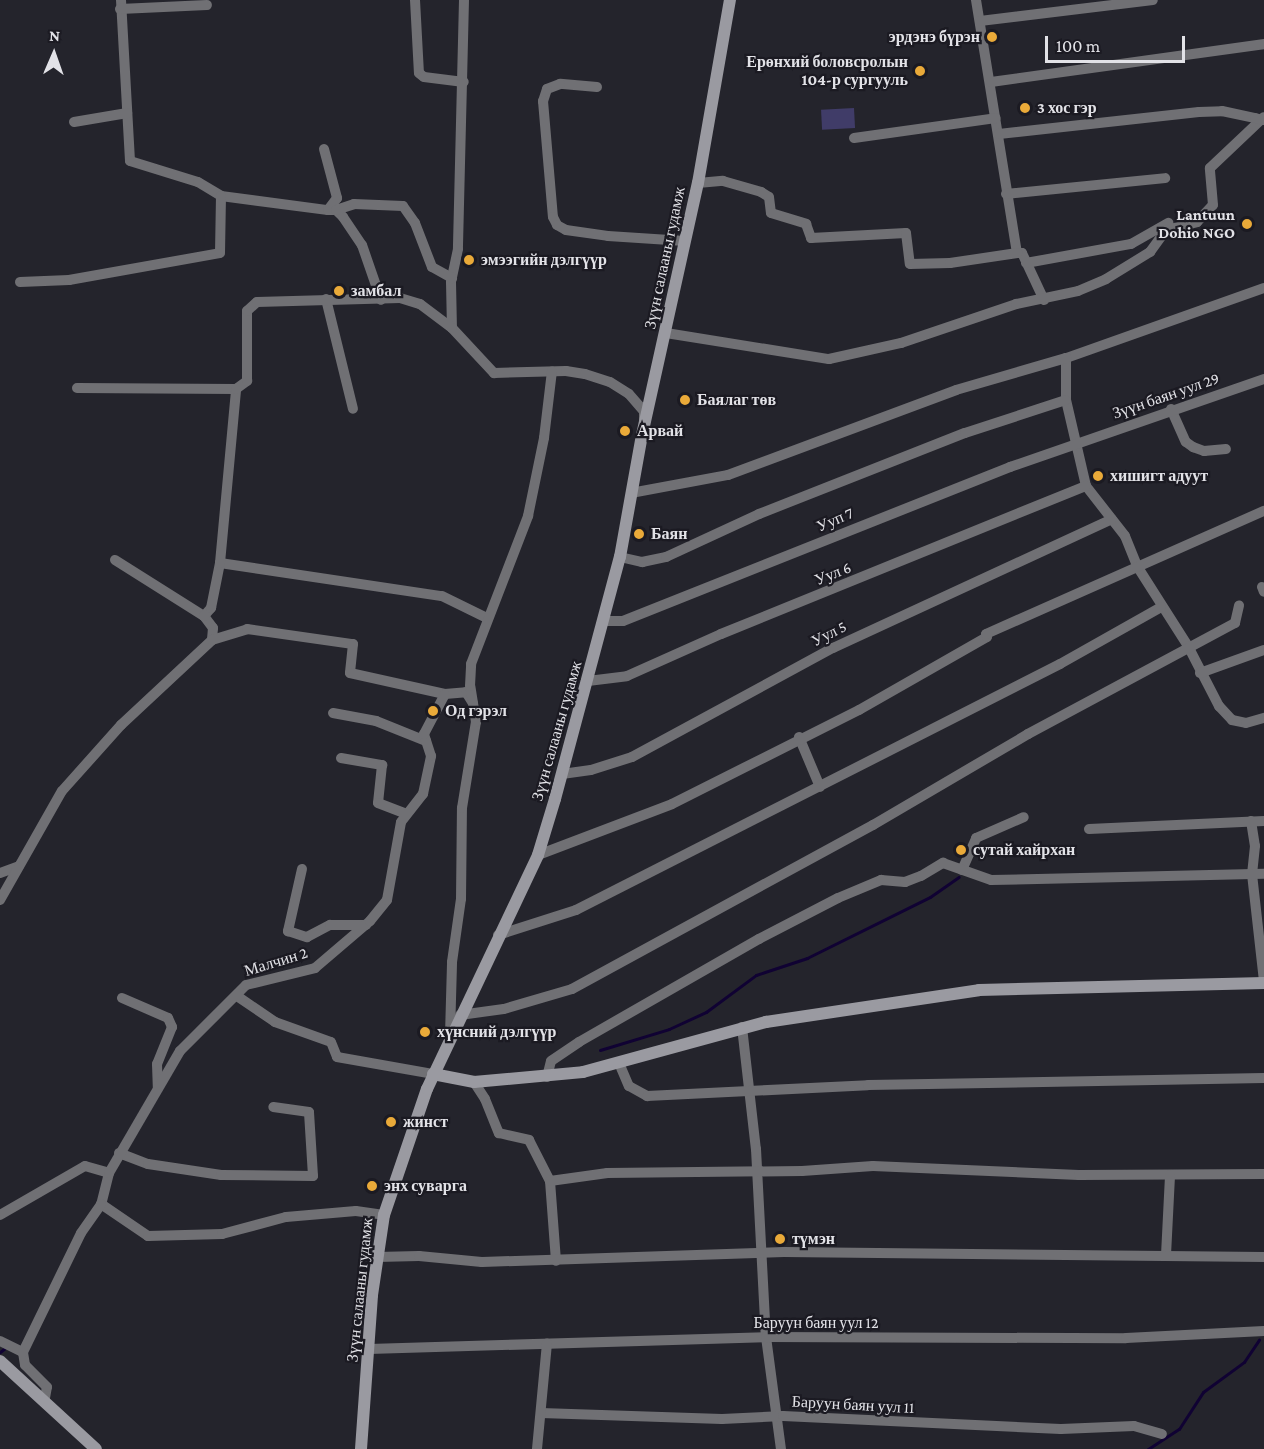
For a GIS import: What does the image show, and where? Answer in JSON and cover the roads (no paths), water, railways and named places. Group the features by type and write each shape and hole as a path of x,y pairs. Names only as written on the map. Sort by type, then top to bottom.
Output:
{"main road":[{"name":"Зүүн салааны гудамж","path":"361,1449 376,1257 384,1215 433,1074 538,855 562,774 620,557 642,435 698,183 730,0"},
{"path":"433,1074 474,1082 547,1077 620,1063 742,1027 881,1002 979,990 1264,982"},
{"path":"0,1361 45,1398 96,1449"}],"street":[{"path":"414,0 419,73 424,77 464,82"},
{"path":"452,328 452,278 458,249 464,82 464,0"},
{"path":"976,0 1017,253"},
{"path":"980,21 1154,0"},
{"path":"207,5 120,4 130,161 198,182 221,196 332,210 354,204 403,206 415,223 432,267 452,278"},
{"path":"991,82 1264,44"},
{"path":"597,87 560,84 547,89 543,101 553,217 557,225 566,230 608,236 685,241"},
{"path":"999,134 1199,112 1222,111 1261,118"},
{"path":"74,122 127,113"},
{"path":"854,138 996,118"},
{"path":"666,333 829,359 911,340 1016,304 1044,300 1106,279 1150,252 1166,230 1197,222 1213,206 1210,168 1261,118"},
{"path":"324,149 337,198 332,210"},
{"path":"1006,194 1165,178"},
{"path":"698,183 723,181 761,192 769,197 771,213 806,224 811,238 906,233 910,264 950,263 1022,253 1044,300"},
{"path":"20,282 69,280 220,253 221,196"},
{"path":"332,210 362,245 381,300"},
{"path":"1026,263 1131,244 1164,224 1209,210"},
{"path":"632,493 728,475 956,390 1066,358 1264,288"},
{"path":"77,388 236,389 247,381 247,311 257,302 400,298 420,304 452,328 494,373 552,371 585,374 610,382 629,394 645,411 642,435"},
{"path":"326,299 353,409"},
{"path":"1066,358 1066,400 1078,443 1086,486 1125,536 1137,566 1161,607 1188,646 1200,674 1232,720 1246,723 1264,718"},
{"path":"450,1035 452,962 461,899 462,808 476,722 471,664 534,494 552,371"},
{"name":"Зүүн баян уул 29","path":"1078,443 1171,409 1264,379"},
{"path":"204,616 211,608 220,563 236,389"},
{"path":"620,557 642,562 666,557 759,514 964,433 1066,400"},
{"path":"1171,409 1186,442 1204,451 1226,449"},
{"name":"Ууп 7","path":"604,621 634,617 885,515 1078,443"},
{"name":"Уул 6","path":"588,681 627,676 721,634 1086,486"},
{"path":"538,855 672,804 799,737 859,710 987,637 987,634 1264,511"},
{"name":"Уул 5","path":"562,774 591,770 632,757 833,648 1112,519"},
{"path":"115,560 204,616 213,628 212,640"},
{"path":"220,563 442,596 487,618"},
{"path":"460,1015 504,1009 572,989 873,825 1028,734 1188,646 1235,623 1239,604"},
{"path":"498,935 576,910 1060,664 1161,607"},
{"path":"0,900 62,792 121,725 212,640 247,629 353,644 350,673 445,694 466,692 474,704"},
{"path":"1200,674 1264,650"},
{"name":"Малчин 2","path":"23,1352 72,1250 100,1204 109,1173 180,1051 246,985 315,968 366,925 387,900 406,814 423,794 431,756 424,734 445,694"},
{"path":"333,713 376,721 426,741"},
{"path":"799,737 820,787"},
{"path":"341,758 382,765 378,802 406,814"},
{"path":"962,870 976,838 1007,821 1024,817"},
{"path":"1251,821 1255,846 1252,874 1264,982"},
{"path":"1089,829 1264,821"},
{"path":"547,1077 551,1061 579,1042 838,898 881,880 905,882 943,863 991,880 1264,874"},
{"path":"0,873 19,866"},
{"path":"302,869 288,931 307,937 330,926 366,925"},
{"path":"237,996 275,1022 331,1042 337,1057 433,1074"},
{"path":"122,998 168,1018 172,1028 157,1064 158,1088"},
{"path":"742,1027 751,1089 766,1337 781,1449"},
{"path":"620,1063 629,1086 647,1096 751,1089 1264,1078"},
{"path":"474,1082 485,1099 499,1133 529,1140 549,1181 555,1261"},
{"path":"119,1154 148,1164 221,1175 313,1176 309,1112 273,1107"},
{"path":"0,1215 85,1166 109,1173"},
{"path":"549,1181 607,1173 873,1166 1170,1175 1264,1174"},
{"path":"1166,1255 1170,1175"},
{"path":"100,1204 148,1236 222,1234 286,1217 356,1210 384,1215"},
{"path":"376,1257 555,1261 762,1253 1264,1257"},
{"name":"Баруун баян уул 12","path":"369,1349 766,1337 1126,1338 1264,1331"},
{"path":"0,1341 23,1352 25,1365 47,1386 45,1398"},
{"path":"537,1449 547,1343"},
{"name":"Баруун баян уул 11","path":"541,1413 722,1419 777,1416 1061,1429 1134,1426 1161,1434"}],"waterway":[{"path":"600,1050 669,1029 706,1012 756,975 807,958 930,897 959,877"},
{"path":"1148,1449 1179,1429 1203,1392 1244,1362 1259,1340"},
{"path":"0,1352 5,1348"}],"place":[{"name":"эрдэнэ бүрэн","path":"992,37"},
{"name":"Ерөнхий боловсролын 104-р сургууль","path":"920,71"},
{"name":"3 хос гэр","path":"1025,108"},
{"name":"Lantuun Dohio NGO","path":"1247,224"},
{"name":"эмээгийн дэлгүүр","path":"469,260"},
{"name":"замбал","path":"339,291"},
{"name":"Баялаг төв","path":"685,400"},
{"name":"Арвай","path":"625,431"},
{"name":"хишигт адуут","path":"1098,476"},
{"name":"Баян","path":"639,534"},
{"name":"Од гэрэл","path":"433,711"},
{"name":"сутай хайрхан","path":"961,850"},
{"name":"хүнсний дэлгүүр","path":"425,1032"},
{"name":"жинст","path":"391,1122"},
{"name":"энх суварга","path":"372,1186"},
{"name":"түмэн","path":"780,1239"}]}
